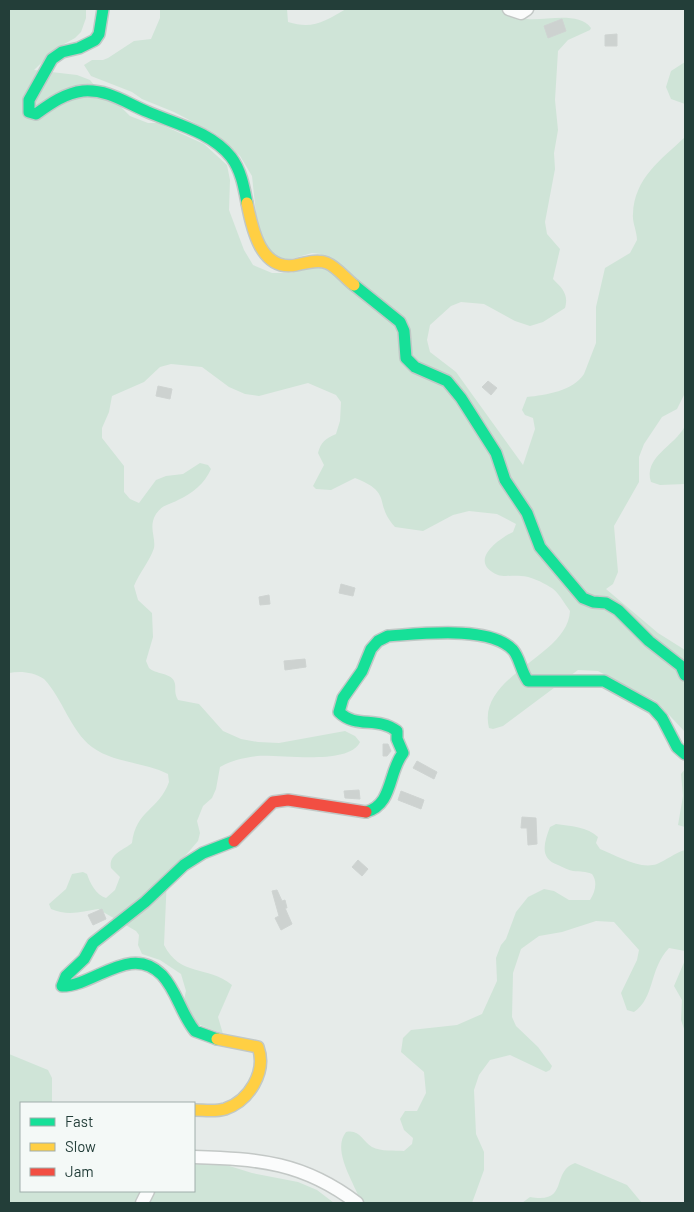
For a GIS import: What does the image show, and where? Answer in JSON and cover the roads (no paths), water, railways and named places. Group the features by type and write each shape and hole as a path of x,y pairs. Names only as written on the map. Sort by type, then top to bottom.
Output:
{"street":[{"path":"103,9 99,34 90,44 62,52 52,59 29,100 29,112 36,114 59,97 73,92 90,91 112,94 146,111 193,129 230,157 236,165 242,180 252,230 268,256 275,263 283,266 295,266 312,260 327,263 400,322 404,331 406,358 415,367 447,381 461,398 496,453 505,480 527,513 545,554 583,598 593,602 606,603 618,610 649,641 682,666 685,675"},
{"path":"509,9 522,13 527,9"},
{"path":"195,1110 225,1109 244,1097 254,1082 261,1064 261,1052 258,1046 239,1040 208,1037 196,1031 167,980 148,963 136,962 68,986 61,984 66,976 84,959 93,943 145,902 184,865 203,853 232,843 263,810 274,802 288,800 365,812 373,811 380,806 386,799 394,767 403,753 397,739 397,731 388,724 346,720 339,712 343,698 362,671 371,649 378,641 397,635 460,632 494,639 512,650 522,673 528,681 604,681 646,703 662,718 677,747 685,754"},
{"path":"195,1157 248,1159 305,1171 338,1189 356,1203"}]}
